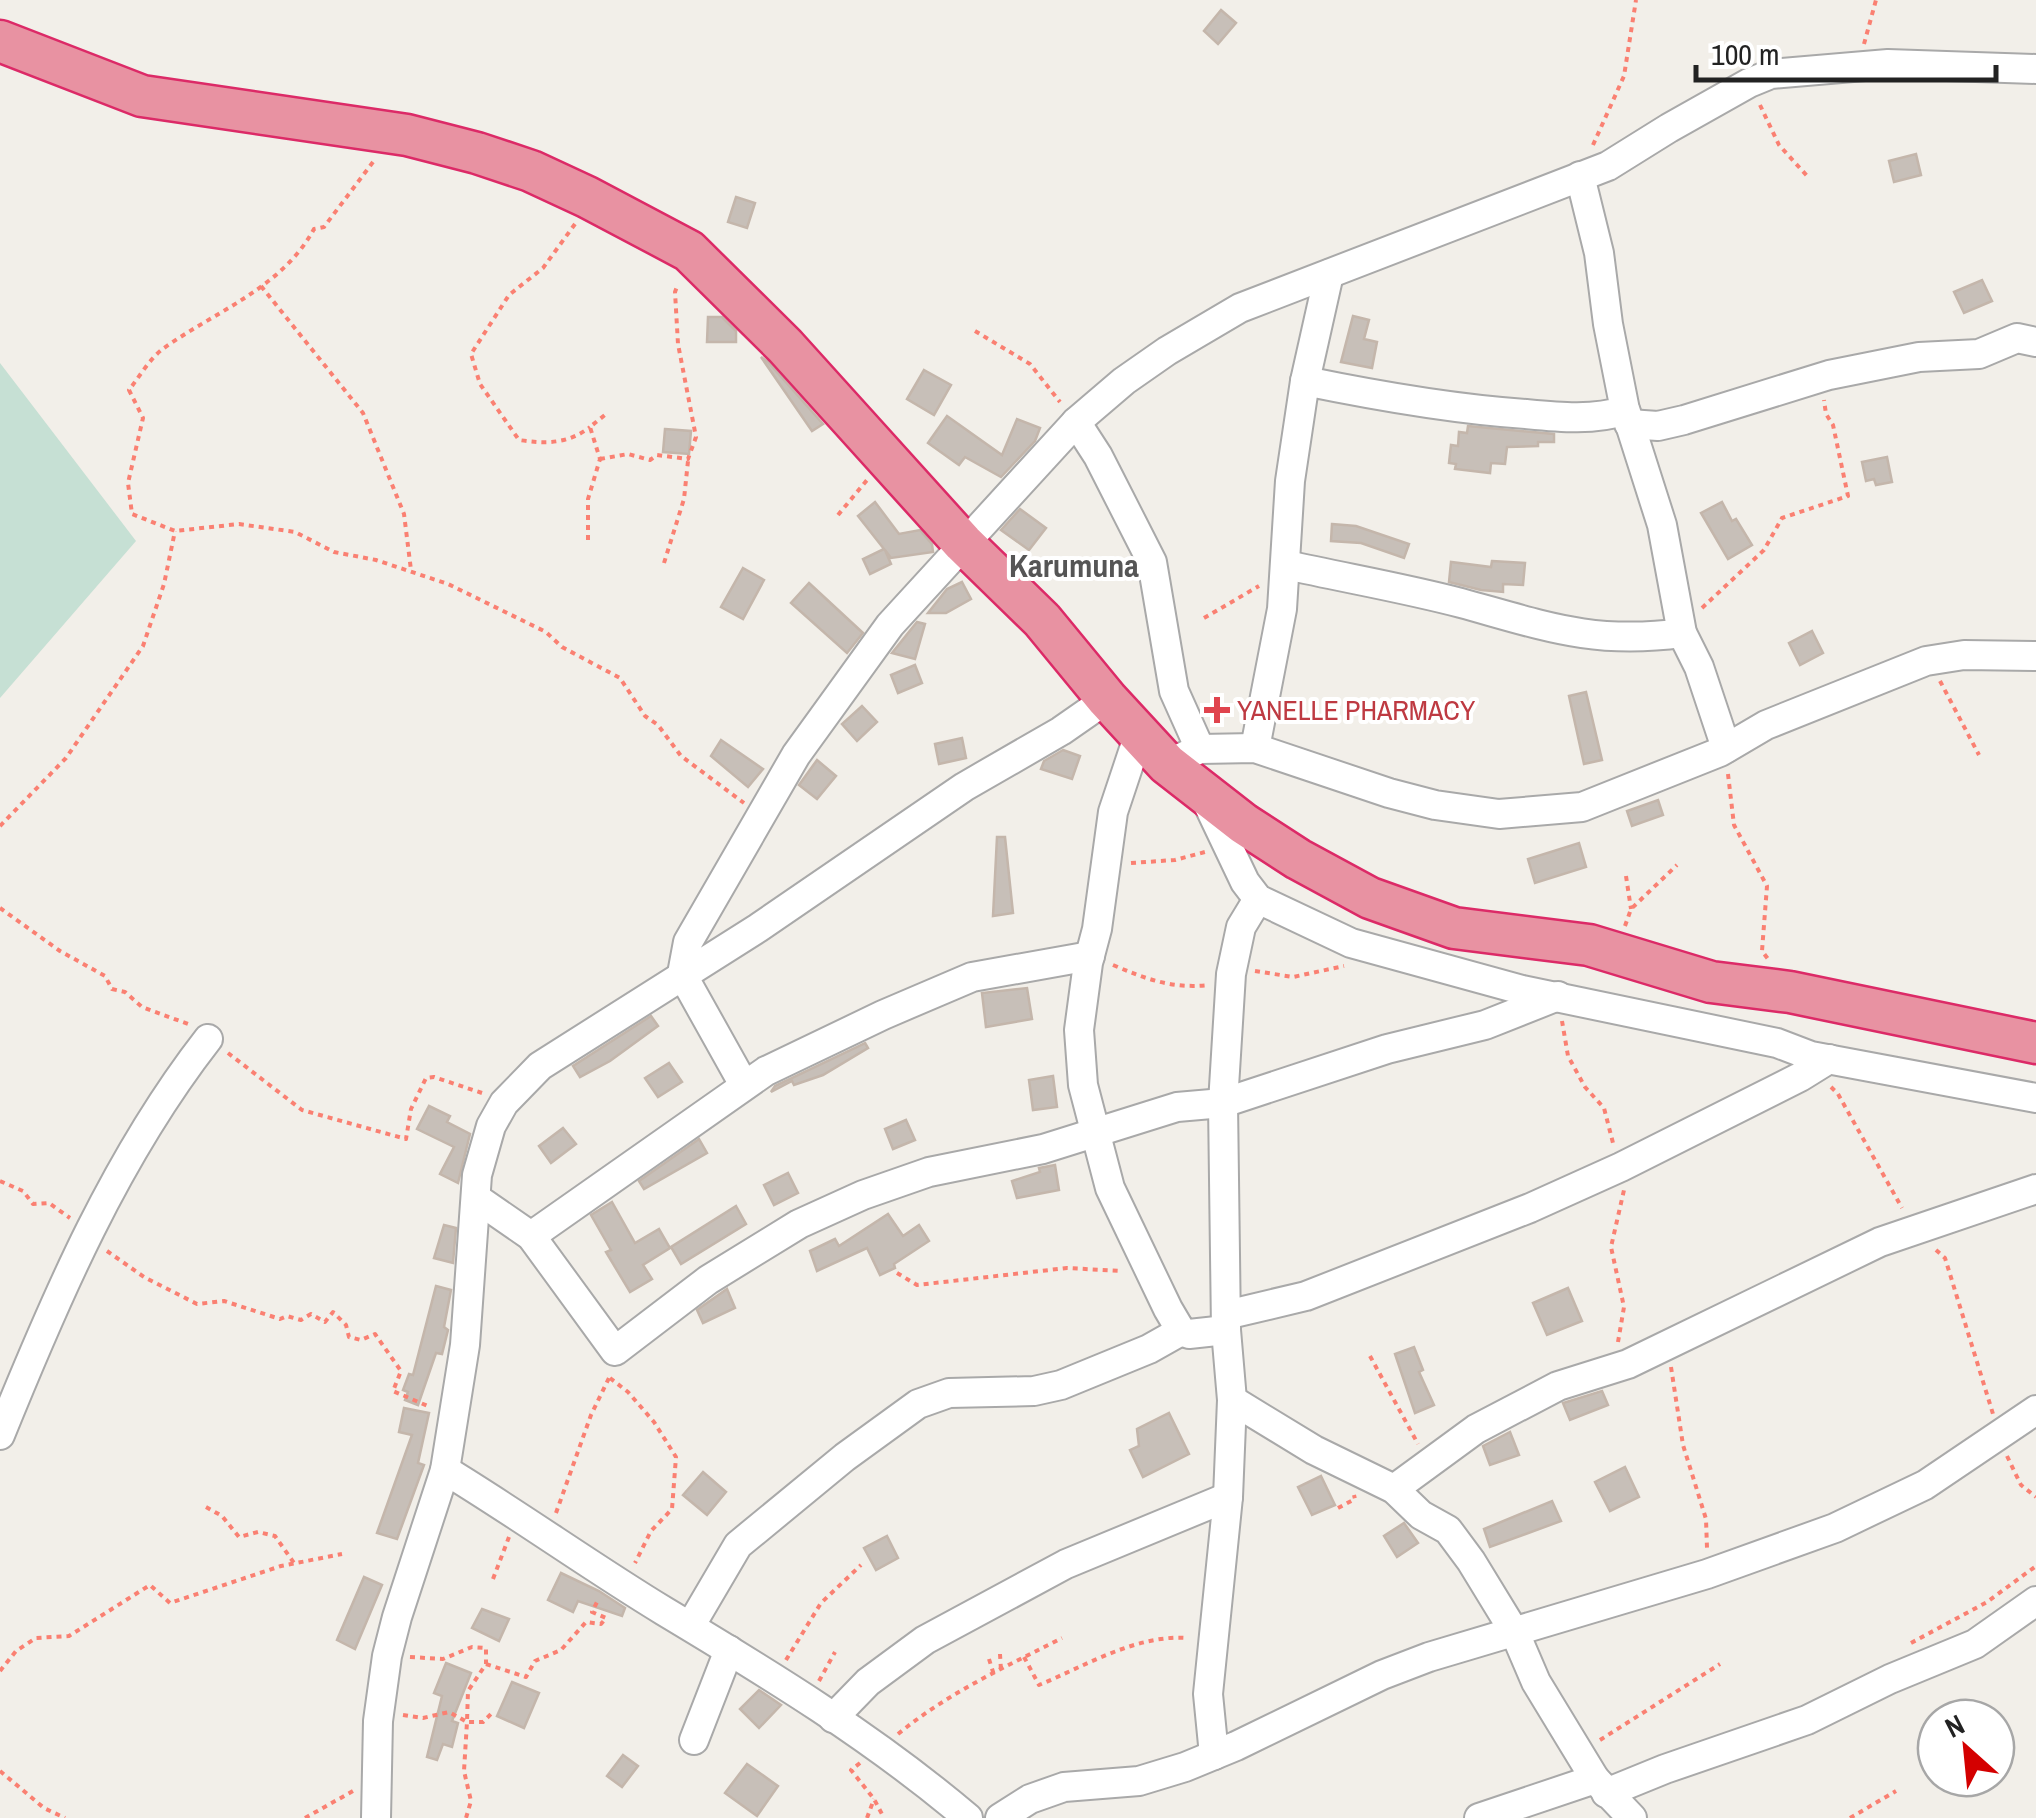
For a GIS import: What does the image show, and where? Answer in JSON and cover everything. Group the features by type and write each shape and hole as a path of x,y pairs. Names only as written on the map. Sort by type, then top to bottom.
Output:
{"highway":[{"path":"0,41 142,96 406,135 531,171 689,251 785,346 963,543 1042,620 1107,699 1140,731 1184,756 1202,792 1298,860 1370,898 1454,928 1589,945 1712,982 1790,992 2036,1043"}],"street":[{"path":"744,1085 682,974 688,942 796,754 862,660 890,624 1076,422 1124,381 1166,351 1240,308 1608,166 1771,74 1888,64 2036,69"},
{"path":"1584,176 1627,417 1692,628 1723,750"},
{"path":"1255,748 1282,609 1290,481 1304,382 1329,274"},
{"path":"1304,382 1398,400 1493,412 1627,417 1658,426 1810,381 1919,358 1979,354 2017,338 2036,342"},
{"path":"1076,422 1098,456 1152,562 1184,756 1255,748 1435,805 1499,814 1582,808 1723,750 1766,725 1926,661 1964,655 2036,656"},
{"path":"1286,568 1458,602 1592,637 1645,638 1692,628"},
{"path":"376,1806 379,1712 388,1656 413,1562 444,1470 458,1397 477,1175 490,1126 504,1103 540,1066 758,928 964,787 1061,731 1107,699"},
{"path":"1140,731 1114,812 1089,959 1079,1030 1083,1085 1110,1188 1181,1330 1189,1334 1306,1296 1530,1208 1621,1168 1820,1063"},
{"path":"1202,792 1212,818 1258,900 1384,954 1522,990 1776,1044 1820,1063 2036,1098"},
{"path":"1214,1756 1208,1694 1228,1497 1232,1400 1226,1322 1223,1102 1231,974 1241,927 1258,900"},
{"path":"531,1236 744,1085 883,1015 972,977 1089,959"},
{"path":"476,1198 531,1236 612,1364 708,1280 799,1224 863,1195 929,1172 1043,1149 1178,1107 1223,1102 1564,998"},
{"path":"0,1435 52,1307 87,1235 173,1084 208,1038"},
{"path":"1394,1489 1476,1429 1532,1398 1611,1370 1738,1313 1838,1260 2036,1189"},
{"path":"692,1626 738,1545 845,1457 918,1404 949,1393 1018,1392 1061,1385 1148,1349 1181,1330"},
{"path":"1232,1400 1314,1450 1394,1489 1421,1515 1448,1530 1515,1633 1536,1682 1600,1786 1632,1818"},
{"path":"1000,1818 1030,1800 1064,1787 1139,1781 1214,1756 1382,1675 1429,1657 1707,1574 1834,1528 1925,1484 2036,1410"},
{"path":"444,1470 775,1677 968,1818"},
{"path":"833,1718 868,1682 924,1640 1066,1564 1228,1497"},
{"path":"1479,1818 1665,1769 1807,1720 1890,1679 1975,1644 2036,1601"},
{"path":"694,1740 729,1650"}],"path":[{"path":"1584,176 1594,137 1624,76 1636,0"},
{"path":"1858,68 1876,0"},
{"path":"1750,83 1779,145 1808,177"},
{"path":"406,135 376,156 324,227 314,229 300,254 244,300 160,350 130,390 142,418 128,484 132,514 176,531 239,524 296,532 334,552 411,570 448,584 546,632 562,647 620,678 645,716 658,725 680,756 760,815"},
{"path":"587,197 570,234 542,268 508,295 471,354 480,384 520,440 546,444 576,438 606,414"},
{"path":"664,563 684,499 688,459 696,437 678,344 675,292 689,251"},
{"path":"261,286 363,414 404,514 411,570"},
{"path":"975,331 1030,364 1076,422"},
{"path":"1692,628 1702,606 1764,550 1782,518 1848,496 1833,426 1823,398 1810,381"},
{"path":"588,540 588,499 600,459 590,427"},
{"path":"600,459 628,454 650,460 657,455 688,459"},
{"path":"838,515 866,481 890,461"},
{"path":"0,826 66,758 143,646 164,584 176,531"},
{"path":"1204,618 1286,568"},
{"path":"1926,661 1979,754"},
{"path":"1723,750 1734,825 1767,886 1762,951 1790,992"},
{"path":"1101,889 1133,862 1175,860 1229,850"},
{"path":"1631,909 1677,865"},
{"path":"1618,955 1631,909 1626,876"},
{"path":"0,908 60,952 105,976 112,989 125,992 142,1008 186,1023 302,1110 406,1139 411,1109 426,1078 434,1077 504,1103"},
{"path":"1089,959 1142,980 1159,980 1176,987 1208,986 1231,974"},
{"path":"1564,998 1560,1007 1568,1056 1585,1087 1604,1108 1626,1178 1611,1247 1624,1307 1611,1370"},
{"path":"1820,1063 1916,1229 1945,1258 1997,1434 2021,1485 2036,1497"},
{"path":"0,1181 23,1191 34,1204 49,1203 62,1210 87,1235 144,1277 197,1304 224,1301 280,1319 287,1316 302,1320 311,1314 325,1322 333,1312 346,1325 349,1337 361,1340 375,1334 386,1346 401,1371 393,1391 430,1407 458,1397"},
{"path":"896,1272 917,1286 1067,1268 1130,1272 1141,1255"},
{"path":"1680,1339 1670,1368 1683,1445 1706,1519 1707,1574"},
{"path":"1370,1356 1429,1463"},
{"path":"548,1536 612,1364"},
{"path":"486,1664 526,1677 535,1661 561,1650 586,1622 601,1624 606,1618 592,1612 603,1590 624,1590 651,1532 672,1508 676,1457 612,1364"},
{"path":"206,1507 222,1516 239,1537 258,1532 275,1536 294,1563"},
{"path":"493,1579 515,1513"},
{"path":"0,1671 16,1651 36,1638 69,1636 150,1585 170,1603 294,1563 342,1554"},
{"path":"775,1677 821,1603 861,1565"},
{"path":"1890,1679 1895,1656 1905,1646 1988,1602 2036,1566"},
{"path":"1024,1657 1039,1685 1141,1643 1172,1636 1212,1640"},
{"path":"884,1818 851,1770 869,1752 967,1686 1062,1638"},
{"path":"388,1656 442,1659 472,1647 486,1648 486,1664 468,1691 464,1771 471,1800 466,1818"},
{"path":"808,1702 835,1652"},
{"path":"1000,1654 1001,1671"},
{"path":"989,1659 994,1675"},
{"path":"1579,1753 1720,1664"},
{"path":"379,1712 422,1718 449,1712 467,1722 483,1722 492,1714"},
{"path":"0,1772 44,1808 65,1818"},
{"path":"305,1818 355,1790 376,1806"},
{"path":"1850,1818 1896,1792"},
{"path":"867,1818 874,1799"}],"green space":[{"path":"0,363 136,541 0,698"}],"building":[{"path":"1221,10 1236,23 1218,44 1204,31"},
{"path":"1916,154 1921,175 1894,182 1889,161"},
{"path":"736,197 755,203 747,228 728,222"},
{"path":"1982,280 1992,301 1964,313 1954,292"},
{"path":"1353,316 1369,320 1364,339 1377,342 1372,368 1341,362"},
{"path":"708,317 722,317 736,331 736,342 707,342"},
{"path":"761,357 768,362 823,424 812,431"},
{"path":"924,370 951,385 934,415 907,399"},
{"path":"947,416 1002,455 1017,419 1040,428 1035,441 1001,477 965,457 959,465 928,443"},
{"path":"1468,426 1554,434 1554,442 1507,447 1505,464 1491,463 1490,473 1455,469 1456,464 1449,463 1451,445 1458,446 1459,432 1467,433"},
{"path":"665,429 691,431 689,454 663,452"},
{"path":"1887,457 1892,482 1876,485 1874,479 1866,481 1862,462"},
{"path":"875,502 899,534 920,530 932,544 933,552 891,558 885,550 891,564 870,574 863,559 884,549 858,516"},
{"path":"1722,502 1752,545 1728,559 1701,513"},
{"path":"1020,509 1046,528 1029,550 1001,530"},
{"path":"1332,524 1356,526 1409,544 1404,558 1361,543 1331,541"},
{"path":"1492,561 1525,563 1523,585 1503,584 1503,592 1449,582 1451,562 1491,567"},
{"path":"743,568 764,580 743,619 721,607"},
{"path":"962,582 971,599 946,613 928,613 947,589"},
{"path":"809,583 863,633 847,653 791,603"},
{"path":"917,622 925,624 915,659 892,653"},
{"path":"1812,631 1823,653 1800,665 1789,643"},
{"path":"915,665 922,683 898,693 891,675"},
{"path":"1586,692 1602,760 1584,764 1569,696"},
{"path":"862,706 877,722 857,741 842,724"},
{"path":"962,738 966,758 939,764 935,744"},
{"path":"721,740 763,769 748,787 711,756"},
{"path":"1063,750 1080,756 1072,779 1041,769 1044,761"},
{"path":"817,760 836,776 817,799 799,785"},
{"path":"1658,800 1663,815 1632,826 1627,811"},
{"path":"997,837 1005,837 1013,913 993,916"},
{"path":"1579,843 1586,867 1535,883 1528,859"},
{"path":"1027,988 1032,1019 986,1027 982,993"},
{"path":"651,1016 658,1026 610,1061 580,1077 573,1066"},
{"path":"865,1043 868,1048 823,1075 794,1085 792,1081 771,1092 775,1086"},
{"path":"669,1063 682,1082 658,1097 645,1078"},
{"path":"1053,1076 1057,1107 1033,1110 1029,1080"},
{"path":"429,1106 450,1116 447,1122 470,1134 458,1183 440,1174 454,1147 417,1129"},
{"path":"906,1120 915,1140 893,1149 885,1129"},
{"path":"563,1128 576,1144 551,1163 539,1146"},
{"path":"699,1139 707,1153 644,1189 639,1181"},
{"path":"1055,1165 1059,1190 1017,1198 1012,1181"},
{"path":"788,1173 798,1193 774,1205 764,1185"},
{"path":"612,1202 635,1243 659,1229 670,1248 643,1265 652,1279 630,1292 606,1252 611,1250 591,1215"},
{"path":"736,1206 746,1224 681,1264 671,1247"},
{"path":"888,1214 903,1236 919,1225 929,1241 880,1275 867,1248 817,1271 810,1251 835,1239 839,1246"},
{"path":"444,1225 456,1228 453,1263 434,1258"},
{"path":"436,1286 451,1290 444,1327 448,1330 442,1354 436,1353 418,1405 405,1400 408,1392 403,1390 409,1374 413,1375"},
{"path":"1568,1288 1582,1321 1547,1335 1533,1303"},
{"path":"727,1289 735,1308 703,1323 697,1310"},
{"path":"1414,1347 1423,1370 1419,1372 1434,1405 1415,1413 1395,1354"},
{"path":"1602,1391 1608,1405 1570,1420 1563,1403"},
{"path":"404,1408 429,1413 418,1463 424,1465 397,1539 377,1533 412,1435 399,1432"},
{"path":"1169,1413 1189,1454 1143,1477 1130,1450 1139,1446 1137,1429"},
{"path":"1510,1432 1519,1455 1490,1465 1483,1446"},
{"path":"1625,1467 1639,1497 1610,1511 1595,1482"},
{"path":"703,1472 726,1492 707,1515 683,1495"},
{"path":"1321,1476 1335,1505 1312,1515 1298,1487"},
{"path":"1552,1501 1561,1521 1490,1547 1484,1529"},
{"path":"1404,1523 1418,1543 1397,1557 1384,1536"},
{"path":"887,1536 898,1558 876,1570 864,1548"},
{"path":"561,1573 625,1608 622,1616 578,1601 573,1612 548,1600"},
{"path":"364,1577 382,1585 355,1649 337,1640"},
{"path":"482,1609 509,1619 499,1641 472,1628"},
{"path":"446,1663 471,1673 452,1721 458,1723 452,1747 443,1744 437,1760 427,1757 442,1696 434,1693"},
{"path":"512,1682 539,1693 524,1728 497,1716"},
{"path":"759,1690 781,1705 759,1728 740,1709"},
{"path":"623,1755 638,1766 622,1787 607,1776"},
{"path":"747,1764 778,1786 757,1816 725,1793"}],"place":[{"name":"YANELLE PHARMACY","path":"1217,710"}],"district":[{"name":"Karumuna","path":"1074,566"}]}
